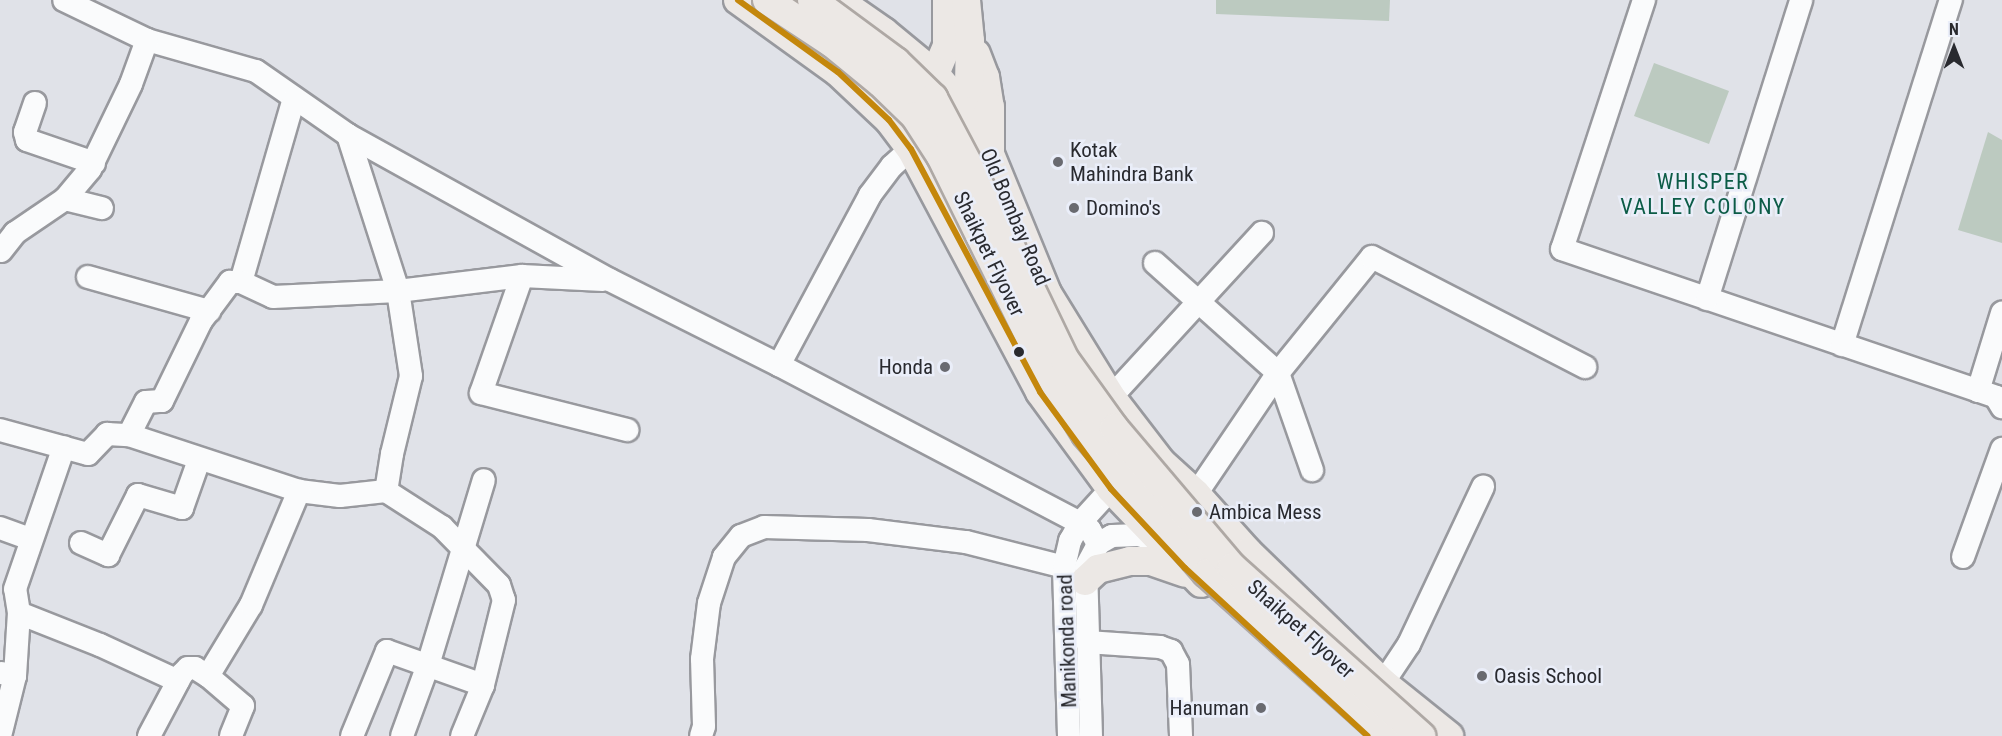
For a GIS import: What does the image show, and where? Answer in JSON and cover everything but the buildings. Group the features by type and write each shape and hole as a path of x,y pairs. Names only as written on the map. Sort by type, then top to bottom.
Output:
{"main road":[{"path":"738,0 838,72 890,120 911,149 1040,392 1111,489 1158,541 1196,578 1368,736"},
{"name":"Shaikpet Flyover","path":"767,0 832,42 881,83 915,116 941,156 1046,369 1086,434 1207,573 1388,736"},
{"name":"Shaikpet Flyover","path":"812,0 896,62 933,98 998,219 1065,360 1114,428 1232,567 1421,736"},
{"name":"Old Bombay Road","path":"838,0 884,32 935,74 961,105 990,154 1047,293 1111,397 1161,462 1196,494 1248,552 1383,683 1449,736"},
{"path":"935,74 947,46 947,0"},
{"path":"911,149 961,105 969,84 970,41 966,0"},
{"path":"970,41 985,77 990,107 990,154"},
{"path":"1074,574 1130,561 1150,561 1171,566 1196,578"}],"street":[{"path":"64,0 147,40 256,71 348,135 610,280 779,365 1080,523 1090,530 1098,544 1112,536 1126,535 1158,541"},
{"path":"1644,0 1562,249 1996,397 2002,407"},
{"path":"1707,299 1801,0"},
{"path":"1842,345 1951,0"},
{"path":"0,252 15,233 65,199 94,163 131,84 147,40"},
{"path":"241,282 294,98"},
{"path":"35,103 25,132 27,140 94,163"},
{"path":"348,135 398,291 411,376 392,454 386,491"},
{"path":"779,365 870,195 892,166 911,149"},
{"path":"65,199 102,208"},
{"path":"1111,397 1262,233"},
{"path":"1196,494 1278,373 1372,258 1585,367"},
{"path":"1155,263 1278,373 1312,470"},
{"path":"129,435 146,402 162,401 209,310 230,282 241,282 273,297 398,291 522,276 610,280"},
{"path":"522,276 481,393 627,430"},
{"path":"88,277 209,310"},
{"path":"1978,391 2002,313"},
{"path":"0,430 88,454 106,434 129,435 199,460 299,491 340,496 386,491 442,527 499,585 504,600 483,685 462,736"},
{"path":"0,736 7,674 19,613 15,589 64,447"},
{"path":"1964,557 2002,449"},
{"path":"81,543 108,555 138,495 182,508 199,460"},
{"path":"402,736 428,665 484,480"},
{"path":"1383,683 1409,644 1483,487"},
{"name":"Manikonda road","path":"1091,736 1087,642 1070,541 1080,523 1111,489"},
{"path":"208,676 251,605 299,491"},
{"path":"701,736 704,726 702,659 709,603 724,556 741,536 764,527 868,530 966,542 1074,574"},
{"path":"0,528 31,539"},
{"name":"Manikonda road","path":"1074,574 1086,567 1098,544"},
{"name":"Manikonda road","path":"1069,736 1074,574"},
{"path":"19,613 100,645 178,681"},
{"path":"1087,642 1160,647 1172,651 1178,664 1180,736"},
{"path":"352,736 387,651 483,685"},
{"path":"149,736 178,681 188,668 195,668 243,706 231,736"}],"shaded area":[{"path":"1216,0 1390,0 1389,21 1216,14"},
{"path":"1654,63 1729,91 1709,144 1634,116"},
{"path":"1988,132 2002,140 2002,243 1958,230"}],"transit line":[{"path":"738,0 838,72 889,120 911,149 1040,392 1111,489 1185,568 1368,736"}],"place":[{"name":"Kotak Mahindra Bank","path":"1058,162"},
{"name":"Domino's","path":"1074,208"},
{"name":"Honda","path":"945,367"},
{"name":"Ambica Mess","path":"1197,512"},
{"name":"Oasis School","path":"1482,676"},
{"name":"Hanuman","path":"1261,708"}],"district":[{"name":"WHISPER VALLEY COLONY","path":"1703,194"}]}
